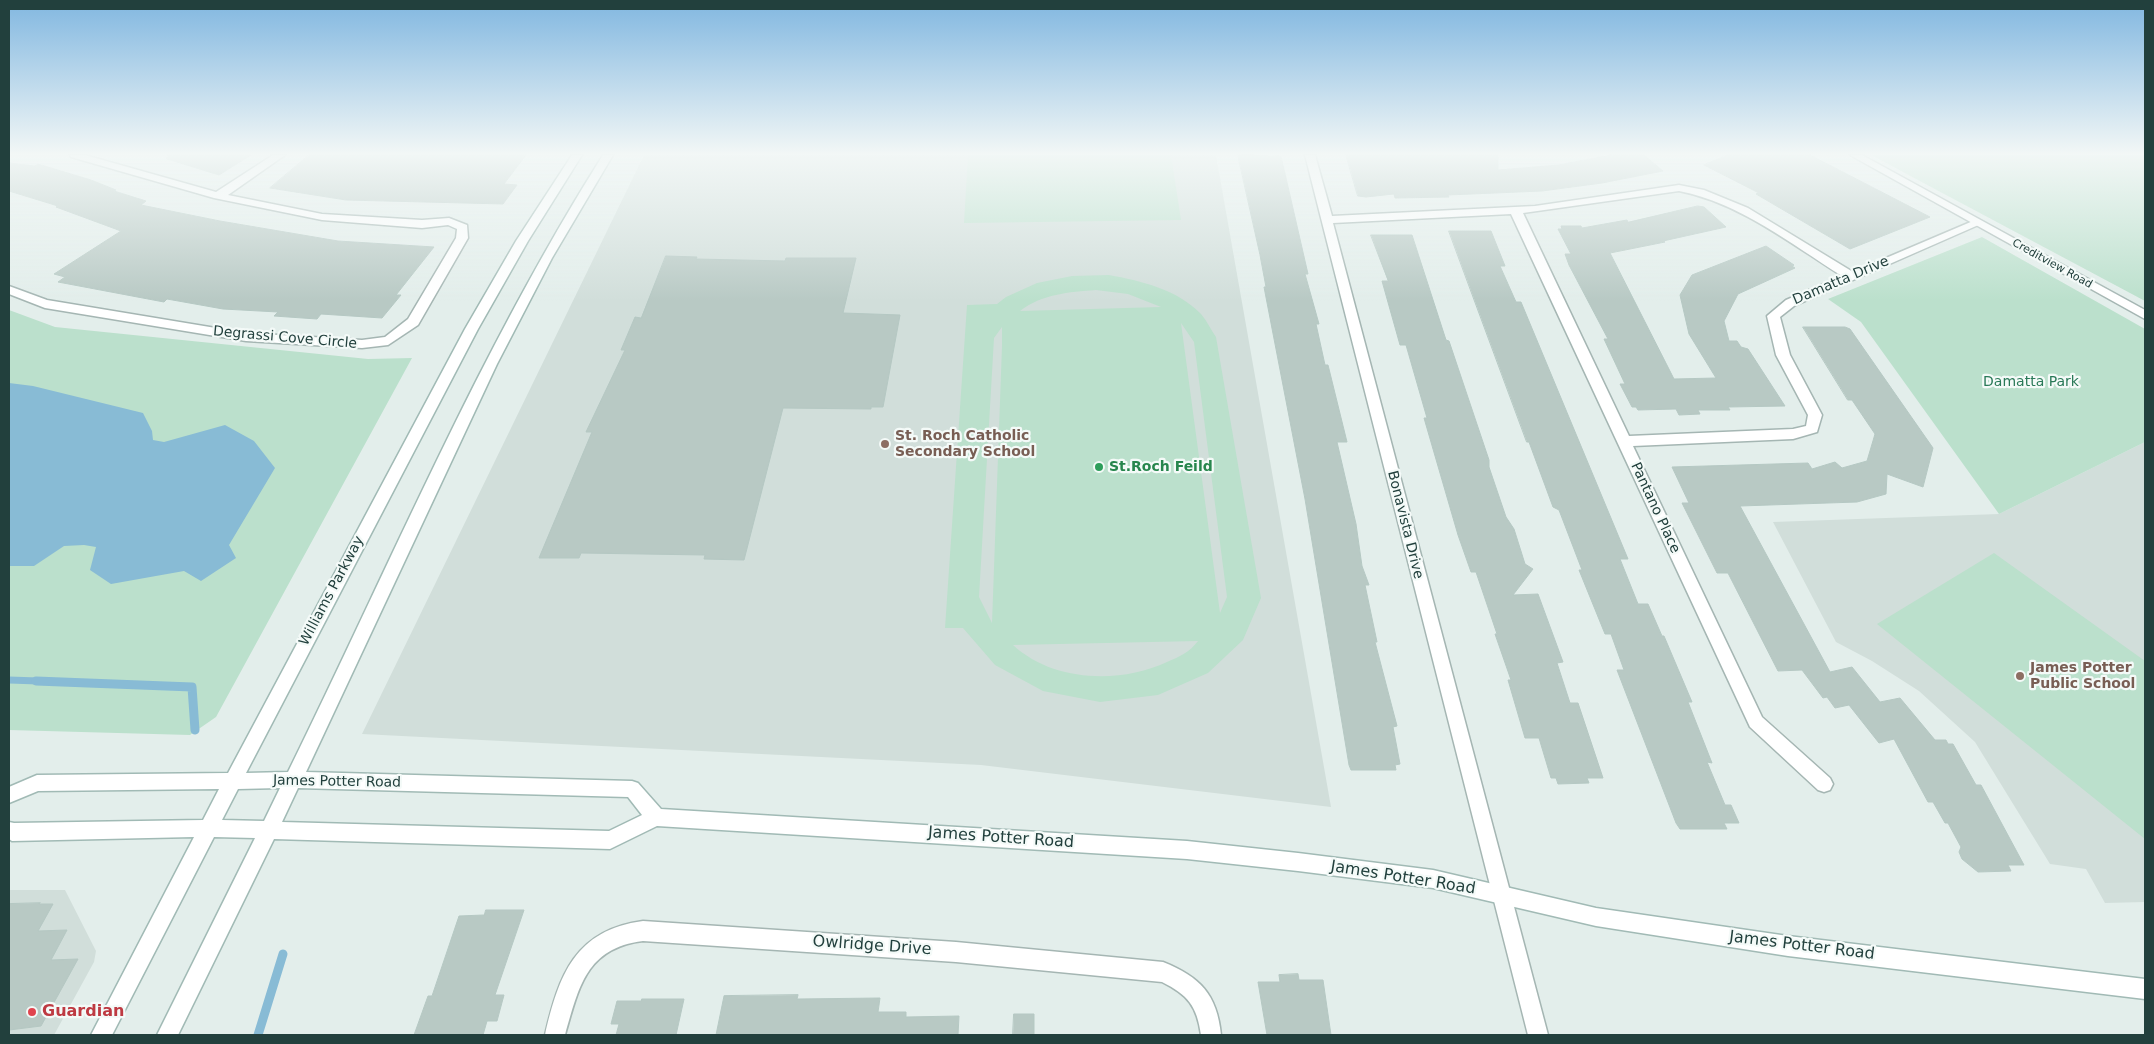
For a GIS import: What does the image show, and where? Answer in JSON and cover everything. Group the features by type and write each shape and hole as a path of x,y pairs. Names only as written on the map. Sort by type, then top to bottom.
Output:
{"street":[{"name":"Degrassi Cove Circle","path":"9,290 45,304 246,337 362,344 388,340 414,322 462,238 464,227 449,221 422,224 322,217 256,204"},
{"name":"Williams Parkway","path":"101,1035 448,371 529,227 544,204"},
{"path":"167,1035 270,832 474,398 578,204"},
{"name":"Bonavista Drive","path":"1323,204 1538,1035"},
{"path":"1327,220 1516,211 1568,204"},
{"path":"1730,204 1851,276"},
{"name":"Creditview Road","path":"1944,204 2145,316"},
{"name":"Pantano Place","path":"1516,211 1756,722 1824,784"},
{"name":"Damatta Drive","path":"1624,441 1793,434 1812,429 1815,415 1784,355 1773,316 1790,303 1978,223"},
{"name":"James Potter Road","path":"9,795 37,783 294,780 632,789 656,817 1187,850 1433,879 1596,917 1788,946 2145,989"},
{"path":"9,830 12,832 208,828 270,832 610,840 656,817"},
{"name":"Owlridge Drive","path":"555,1035 576,970 594,950 615,936 643,931 956,952 1163,972 1184,981 1200,997 1210,1021 1211,1035"}],"shaded area":[{"name":"St. Roch Catholic Secondary School","path":"620,204 1225,204 1331,807 981,765 362,734"},
{"name":"James Potter Public School","path":"2145,442 2145,902 2105,903 2086,869 2050,864 1975,742 1919,691 1872,661 1836,642 1773,522 1999,514"},
{"path":"9,890 65,890 96,951 94,962 54,1035 9,1035"}],"green space":[{"path":"965,204 1178,204 1181,220 964,223"},
{"path":"1962,204 2145,204 2145,301"},
{"name":"Damatta Park","path":"1982,237 2145,329 2145,442 1999,514 1861,322 1828,299"},
{"path":"1109,275 1146,283 1170,292 1191,305 1201,314 1216,337 1261,598 1243,640 1208,673 1158,695 1100,702 1043,691 995,665 963,628 945,628 967,305 997,304 1006,297 1037,283 1072,276","holes":["1096,290 1128,294 1161,307 1020,311 1028,305 1047,297","1181,323 1194,342 1227,597 1220,613","1002,327 992,623 979,597 994,338","1198,641 1188,651 1167,662 1129,674 1108,676 1087,676 1047,666 1029,657 1013,645"]},
{"path":"9,310 55,327 368,359 412,358 216,717 190,735 9,730"},
{"path":"1994,553 2145,661 2145,839 1877,624"}],"water":[{"path":"9,383 33,386 143,413 152,431 153,440 164,442 225,425 254,441 275,468 229,545 236,558 201,581 184,571 111,584 90,570 96,547 84,545 64,546 34,566 9,566"}],"building":[{"path":"51,204 143,204 141,205 220,221 338,241 434,247 396,295 401,295 382,318 321,314 317,319 274,316 278,312 223,309 167,299 164,302 58,282 65,277 54,274 121,231 56,207 58,206"},
{"path":"1249,204 1292,204 1308,274 1305,274 1319,324 1316,324 1325,365 1328,365 1347,442 1337,442 1356,524 1362,566 1369,585 1365,585 1377,642 1375,642 1397,726 1393,727 1400,764 1395,765 1396,770 1351,770 1349,765 1305,499 1264,287 1266,287"},
{"path":"1773,204 1904,204 1930,217 1850,249"},
{"path":"1698,206 1704,207 1726,227 1610,253 1674,379 1716,378 1689,334 1680,295 1692,275 1766,246 1794,265 1792,266 1795,268 1738,294 1724,321 1729,341 1737,341 1741,347 1748,349 1785,406 1728,407 1730,410 1698,410 1700,414 1679,415 1676,409 1638,410 1636,407 1632,407 1620,384 1625,384 1604,339 1608,339 1569,265 1565,254 1571,254 1558,229 1562,229 1561,226 1581,226 1582,228 1627,220 1628,222"},
{"path":"1449,231 1491,231 1505,266 1500,266 1516,302 1521,302 1628,559 1620,559 1638,604 1648,604 1692,702 1688,702 1712,763 1707,762 1725,805 1731,805 1739,823 1724,823 1727,829 1680,829 1676,823 1617,670 1624,670 1611,634 1605,634 1579,570 1582,570 1559,510 1553,507"},
{"path":"1371,235 1412,235 1446,340 1449,341 1489,460 1489,467 1506,517 1514,529 1525,564 1533,569 1513,595 1538,594 1563,662 1557,663 1570,703 1578,703 1603,778 1587,778 1589,783 1558,784 1556,778 1551,778 1539,738 1525,738 1508,680 1511,680 1495,634 1497,634 1476,572 1471,572 1458,535 1424,418 1427,418 1406,345 1400,345 1382,281 1388,281"},
{"path":"666,256 697,257 696,259 785,261 786,258 856,258 843,313 900,315 883,407 871,407 871,409 783,408 744,560 704,559 705,555 581,553 579,558 539,558 592,432 586,432 625,350 621,350 635,317 641,318"},
{"path":"1803,327 1845,327 1850,329 1933,448 1923,487 1887,474 1886,494 1857,502 1740,506 1830,672 1852,667 1880,702 1900,698 1935,740 1946,740 1948,744 1953,744 1976,785 1981,785 2024,865 2008,865 2011,871 1978,872 1962,859 1959,852 1961,847 1948,823 1945,823 1933,802 1928,802 1894,739 1879,743 1849,705 1835,708 1827,697 1823,698 1802,670 1778,671 1728,573 1717,573 1682,503 1689,503 1672,467 1808,463 1812,469 1835,462 1842,468 1867,461 1875,434 1852,400 1848,400"},
{"path":"9,904 53,904 38,931 67,930 51,960 78,959 41,1026 9,1030"},
{"path":"486,910 524,910 495,995 504,995 497,1021 487,1021 483,1035 414,1035 428,996 432,996 459,916 484,915"},
{"path":"1298,974 1299,980 1323,980 1331,1035 1267,1035 1258,982 1280,982 1279,975"},
{"path":"798,995 797,999 880,998 878,1012 906,1012 906,1017 959,1016 958,1035 716,1035 724,996"},
{"path":"642,999 684,999 676,1035 616,1035 619,1024 611,1024 617,1001 641,1001"},
{"path":"1014,1014 1034,1014 1034,1035 1013,1035"}],"waterway":[{"path":"9,680 68,682"},
{"path":"36,681 192,687 195,730"},
{"path":"258,1035 283,954"}],"place":[{"name":"St. Roch Catholic Secondary School","path":"885,444"},
{"name":"St.Roch Feild","path":"1099,467"},
{"name":"James Potter Public School","path":"2020,676"},
{"name":"Guardian","path":"32,1012"}]}
